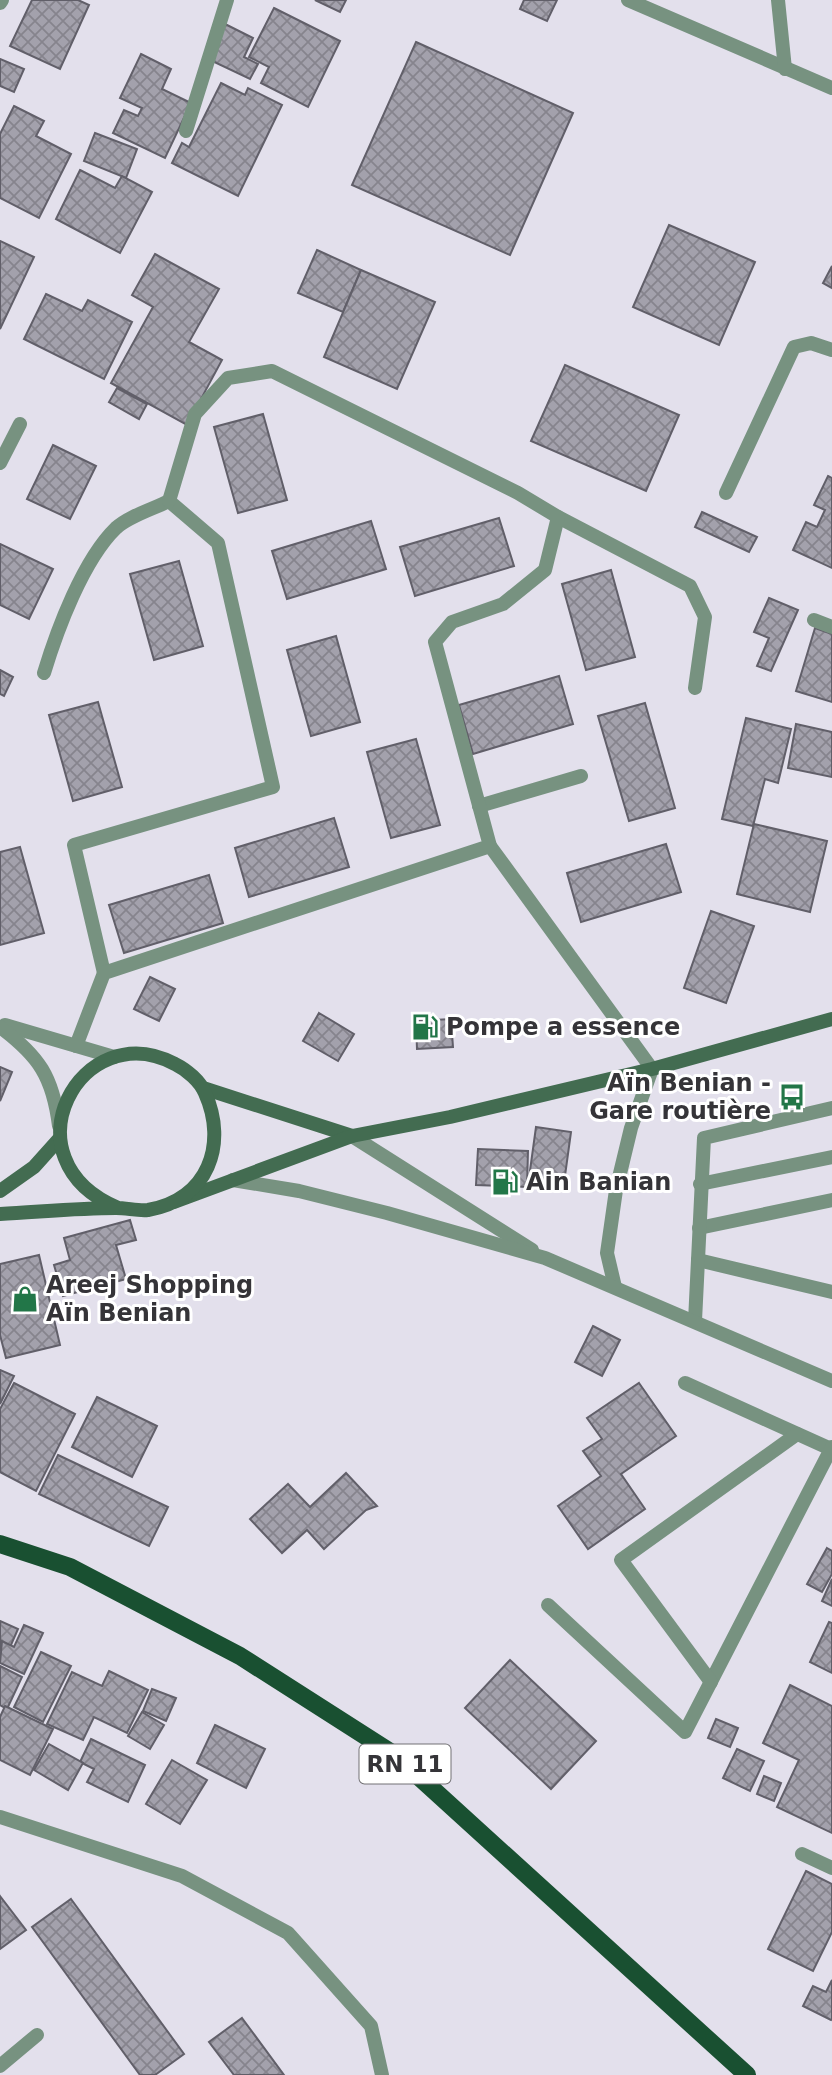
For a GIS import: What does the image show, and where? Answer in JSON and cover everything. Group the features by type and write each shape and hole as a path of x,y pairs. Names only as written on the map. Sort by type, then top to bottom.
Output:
{"main road":[{"path":"0,1214 118,1208 147,1210 352,1136 450,1118 652,1069 832,1019"},
{"path":"118,1208 96,1199 78,1183 65,1162 60,1132 68,1096 87,1072 114,1057 139,1054 163,1058 185,1069 203,1088 214,1112 216,1138 210,1164 195,1186 174,1202"},
{"path":"203,1088 352,1136"},
{"path":"0,1191 34,1167 60,1132"},
{"name":"RN 11","path":"0,1544 70,1567 240,1656 395,1755 747,2075"}],"street":[{"path":"186,131 227,0"},
{"path":"628,0 832,88"},
{"path":"778,0 785,69"},
{"path":"726,493 794,347 811,343 832,350"},
{"path":"44,673 73,599 98,553 117,527 169,501 195,414 228,378 272,372 518,493 690,586 705,618 695,688"},
{"path":"0,463 20,424"},
{"path":"76,1046 104,973 74,845 273,788 218,543 169,501"},
{"path":"558,517 545,570 503,604 452,622 435,642 490,846 652,1069 631,1128 616,1190 607,1253 615,1287"},
{"path":"814,620 832,626"},
{"path":"479,806 581,776"},
{"path":"104,973 490,846"},
{"path":"0,1025 114,1057"},
{"path":"0,1025 30,1049 45,1072 56,1098 60,1132"},
{"path":"695,1321 704,1138 832,1108"},
{"path":"352,1136 545,1258"},
{"path":"700,1184 832,1157"},
{"path":"233,1180 299,1191 545,1258 832,1381"},
{"path":"699,1228 832,1200"},
{"path":"698,1260 832,1292"},
{"path":"548,1605 685,1732 831,1448 685,1383"},
{"path":"711,1682 621,1560 797,1434"},
{"path":"0,1817 182,1876 288,1933 371,2026 382,2075"},
{"path":"802,1854 832,1868"},
{"path":"0,2066 37,2035"}],"building":[{"path":"32,0 78,0 89,5 60,69 10,46"},
{"path":"315,0 346,0 340,12"},
{"path":"524,0 557,0 547,21 520,9"},
{"path":"274,8 340,41 308,107 261,83 269,67 249,57"},
{"path":"225,24 253,38 244,57 258,64 250,79 208,59"},
{"path":"416,42 573,113 510,255 352,185"},
{"path":"141,54 171,69 162,89 191,103 165,158 113,133 124,110 138,116 142,108 120,98"},
{"path":"0,59 24,69 14,92 0,86"},
{"path":"221,83 245,95 248,88 282,105 238,196 172,163 182,143 189,147"},
{"path":"14,106 44,121 36,136 71,154 39,218 0,198 0,134"},
{"path":"95,133 137,149 126,178 84,161"},
{"path":"80,170 115,188 122,176 152,192 120,253 56,219"},
{"path":"669,225 755,262 719,345 633,307"},
{"path":"0,241 34,257 0,329"},
{"path":"317,250 361,270 343,312 298,293"},
{"path":"155,254 219,289 189,342 222,360 187,425 111,383 153,307 132,295"},
{"path":"832,266 832,288 823,283"},
{"path":"361,270 435,302 397,389 324,357"},
{"path":"46,294 82,311 88,300 132,322 104,379 24,339"},
{"path":"565,365 679,415 646,491 531,441"},
{"path":"117,388 147,404 139,419 109,402"},
{"path":"263,414 287,500 238,513 214,427"},
{"path":"53,445 96,466 70,519 27,499"},
{"path":"828,476 832,478 832,568 793,550 806,522 817,527 825,510 814,505"},
{"path":"702,512 757,537 749,552 695,527"},
{"path":"499,518 514,566 415,596 400,547"},
{"path":"371,521 386,569 287,599 272,551"},
{"path":"0,544 53,569 29,619 0,605"},
{"path":"179,561 203,646 154,660 130,574"},
{"path":"611,570 635,657 586,670 562,584"},
{"path":"769,598 798,610 771,671 757,666 769,638 754,632"},
{"path":"815,628 832,634 832,702 796,691"},
{"path":"336,636 360,722 311,736 287,650"},
{"path":"0,670 13,677 4,696 0,694"},
{"path":"559,676 573,724 473,754 459,705"},
{"path":"98,702 122,787 73,801 49,715"},
{"path":"645,703 675,808 629,821 598,716"},
{"path":"746,718 791,729 778,783 765,779 753,826 722,819"},
{"path":"796,724 832,732 832,777 788,768"},
{"path":"416,739 440,825 391,838 367,752"},
{"path":"334,818 349,867 249,897 235,848"},
{"path":"754,824 827,841 810,912 737,894"},
{"path":"666,844 681,892 581,922 567,873"},
{"path":"20,847 44,933 0,945 0,852"},
{"path":"209,875 223,923 124,953 109,905"},
{"path":"711,911 754,926 726,1003 684,988"},
{"path":"150,977 175,989 159,1021 134,1009"},
{"path":"319,1013 354,1034 338,1061 303,1041"},
{"path":"451,1019 453,1047 417,1049 416,1021"},
{"path":"0,1067 12,1072 0,1101"},
{"path":"536,1127 571,1132 564,1183 529,1178"},
{"path":"478,1149 528,1151 527,1187 476,1185"},
{"path":"130,1220 136,1240 116,1245 126,1279 63,1296 54,1265 70,1260 64,1238"},
{"name":"Areej Shopping Aïn Benian","path":"39,1255 60,1345 6,1358 0,1335 0,1264"},
{"path":"593,1326 620,1340 602,1376 575,1362"},
{"path":"0,1370 14,1376 0,1404"},
{"path":"14,1383 75,1414 36,1491 0,1472 0,1409"},
{"path":"639,1383 676,1436 621,1474 645,1509 588,1549 558,1506 601,1476 583,1451 602,1439 587,1418"},
{"path":"97,1397 157,1426 132,1477 72,1447"},
{"path":"58,1455 168,1507 149,1546 39,1494"},
{"path":"346,1473 377,1506 366,1510 324,1549 307,1530 282,1553 250,1519 288,1484 310,1507"},
{"path":"827,1548 832,1551 832,1574 822,1592 807,1584"},
{"path":"832,1579 832,1606 822,1601"},
{"path":"0,1621 18,1629 7,1654 0,1650"},
{"path":"829,1622 832,1623 832,1673 810,1662"},
{"path":"24,1625 43,1633 24,1674 0,1663 2,1641 14,1647"},
{"path":"41,1652 71,1666 43,1722 14,1707"},
{"path":"510,1660 596,1741 551,1789 465,1708"},
{"path":"0,1666 22,1677 7,1709 0,1705"},
{"path":"109,1671 148,1690 127,1733 94,1717 83,1740 47,1724 72,1672 102,1686"},
{"path":"790,1685 832,1706 832,1833 777,1807 799,1760 763,1743"},
{"path":"152,1689 176,1698 166,1721 143,1711"},
{"path":"5,1706 53,1729 30,1775 0,1760 0,1717"},
{"path":"142,1712 164,1725 150,1749 128,1736"},
{"path":"716,1719 738,1728 730,1747 708,1738"},
{"path":"215,1725 265,1749 246,1788 197,1763"},
{"path":"91,1739 145,1765 128,1802 87,1782 94,1769 80,1762"},
{"path":"49,1744 83,1763 68,1790 34,1770"},
{"path":"737,1749 764,1761 750,1791 723,1778"},
{"path":"172,1760 207,1780 180,1824 146,1804"},
{"path":"764,1776 781,1783 774,1801 757,1794"},
{"path":"806,1871 832,1884 832,1932 813,1971 768,1949"},
{"path":"0,1896 26,1930 0,1949"},
{"path":"71,1899 184,2054 155,2075 140,2075 32,1927"},
{"path":"832,1980 831,2020 803,2006 813,1986 826,1992"},
{"path":"242,2018 284,2075 234,2075 209,2042"}],"place":[{"name":"Pompe a essence","path":"425,1027"},
{"name":"Aïn Benian - Gare routière","path":"792,1097"},
{"name":"Ain Banian","path":"505,1182"},
{"name":"Areej Shopping Aïn Benian","path":"25,1299"}]}
